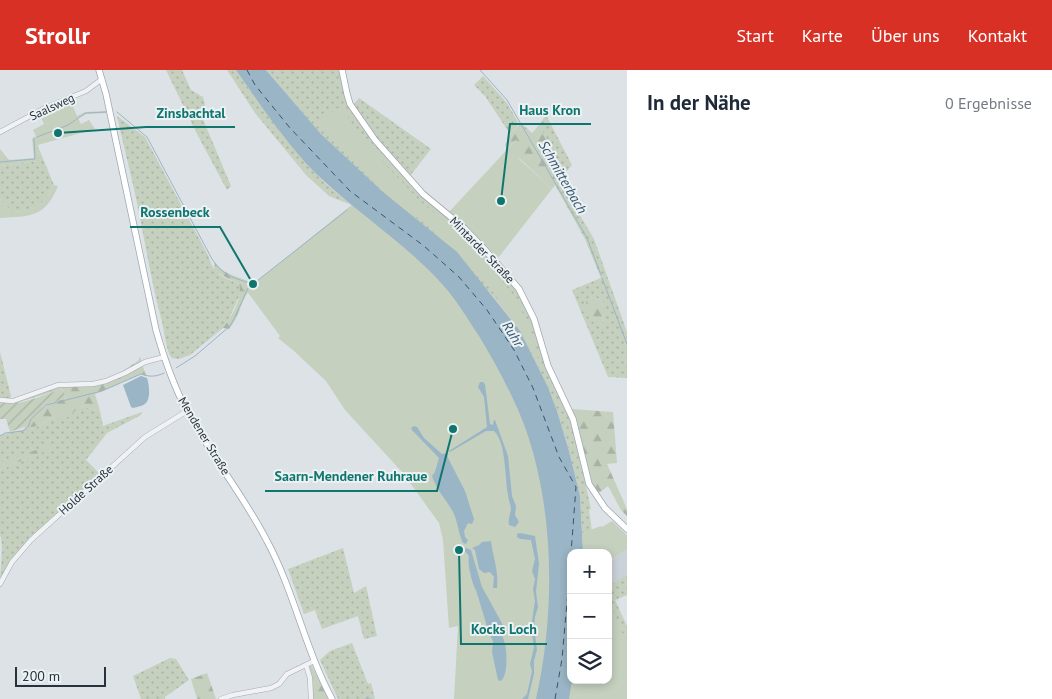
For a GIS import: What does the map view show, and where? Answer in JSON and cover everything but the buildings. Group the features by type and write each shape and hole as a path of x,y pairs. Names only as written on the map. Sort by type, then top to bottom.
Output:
{"main road":[{"name":"Mendener Straße","path":"99,70 164,358 187,411 268,542 286,583 314,661 332,699"},
{"name":"Mintarder Straße","path":"342,70 346,94 350,104 367,130 404,174 434,204 476,241 519,289 534,319 548,366 573,419 588,484 605,508 627,529"}],"street":[{"name":"Saalsweg","path":"0,132 45,108 80,94 102,79"},
{"path":"0,400 13,401 58,385 93,384 106,381 145,362 164,358"},
{"name":"Holde Straße","path":"0,584 12,562 31,540 145,437 187,411"},
{"path":"221,699 276,686 287,674 314,661"},
{"path":"306,665 310,678 311,699"}],"shaded area":[{"path":"627,549 627,575 612,585 612,559"}],"green space":[{"path":"166,70 182,70 191,90 203,97 205,105 202,117 231,186 227,190 196,132"},
{"path":"227,70 236,70 284,137 323,181 351,205 329,196 306,175 255,113"},
{"path":"266,70 341,70 349,104 418,191 470,236 496,263 523,298 569,413 588,485 586,486 591,509 589,510 592,531 582,533 580,496 557,411 548,387 520,331 491,294 321,134"},
{"path":"483,76 507,103 519,124 510,134 485,96 474,85"},
{"path":"359,98 431,149 410,176 373,136 353,105"},
{"path":"70,100 77,116 85,112 106,111 106,113 86,114 78,118 81,124 89,120 95,129 38,145 38,161 0,166 0,149 9,160 34,158 32,139 36,136 33,130 44,124 39,113"},
{"path":"341,106 359,135 361,134 384,163 419,200 452,228 516,298 533,335 540,368 513,320 480,276 441,238 386,192 316,123"},
{"path":"546,115 572,165 564,174 539,125"},
{"path":"117,116 145,137 213,267 219,274 239,284 241,292 223,328 190,355 179,359 172,358 167,345"},
{"path":"521,123 532,133 539,125 564,174 552,189 518,157 516,140 508,148 505,145 510,134"},
{"path":"516,140 525,150 518,158 552,189 498,258 468,228 448,213"},
{"path":"39,149 54,185 42,203 32,209 12,212 0,199 0,166 38,161"},
{"path":"559,180 594,239 627,332 627,378 608,377 572,290 601,278 585,239 555,185","holes":["590,297 601,299 603,303 603,324 592,321 587,299"]},
{"path":"54,185 58,186 48,204 42,210 20,217 0,218 0,199 12,212 27,210 42,203"},
{"path":"364,195 430,250 532,398 567,651 567,684 612,684 612,610 627,643 627,699 454,699 458,626 449,628 443,540 439,523 403,473 345,410 326,381 278,338 280,336 246,290"},
{"path":"215,262 228,273 255,285 247,294 229,329 223,328 238,301 239,284 214,271"},
{"path":"590,297 601,299 602,301 603,324 597,325 590,317 586,302"},
{"path":"0,352 11,396 10,399 0,398"},
{"path":"140,356 147,376 141,374 95,394 100,411 81,406 64,420 52,417 42,425 23,429 32,416 40,409 67,398 62,389 13,404 3,403 52,387 90,386 115,376 138,361"},
{"path":"62,389 67,398 45,405 30,419 27,426 10,432 6,419 0,419 0,401 7,403 22,402"},
{"path":"81,406 100,411 103,426 142,412 141,415 107,433 86,460 101,475 26,543 0,582 2,550 0,535 0,470 58,445 0,463 0,435 42,425 52,417 64,419"},
{"path":"572,409 613,412 617,463 607,464 627,509 627,516 621,510 608,486 599,493 593,489"},
{"path":"58,442 59,445 0,470 0,463"},
{"path":"612,521 627,535 627,549 612,559 612,549 583,549 582,533 602,527"},
{"path":"343,548 354,593 366,586 377,636 364,639 358,616 322,629 315,610 304,614 288,569"},
{"path":"627,575 627,595 615,600 627,626 627,661 612,637 612,584"},
{"path":"352,643 368,684 371,683 375,699 338,699 320,660 330,651"},
{"path":"170,658 176,659 189,680 165,697 165,699 141,699 133,676"},
{"path":"309,666 312,666 328,699 312,699"},
{"path":"207,673 216,699 197,699 191,679"}],"water":[{"name":"Ruhr","path":"236,70 266,70 321,134 383,192 457,252 520,331 548,387 557,411 580,496 583,549 567,549 567,684 571,684 569,699 536,699 547,633 549,564 547,529 536,462 526,430 499,370 479,336 447,290 400,244 312,170 278,128"},
{"path":"141,376 147,378 149,398 145,404 133,408 123,385"},
{"path":"480,382 485,384 490,424 493,425 495,420 508,456 512,496 516,506 515,515 519,522 515,527 509,525 511,507 503,451 498,436 494,431 486,431 449,451 487,427 484,397 478,387"},
{"path":"414,426 442,454 447,453 465,491 474,519 472,524 468,523 464,531 465,537 468,540 466,544 461,539 454,514 432,476 439,458 412,430 411,428"},
{"path":"517,534 535,536 539,564 536,592 538,607 534,627 537,650 528,699 522,699 527,694 532,671 530,664 534,647 531,628 535,601 533,589 535,579 532,571 535,559 531,540 520,539 517,537"},
{"path":"491,541 497,570 497,588 493,588 494,577 490,572 484,573 479,569 475,550 472,548 482,542"},
{"path":"466,548 471,550 482,587 503,625 500,628 505,644 506,664 505,674 501,681 498,680 492,652 493,641 474,587 469,556 464,550"}],"waterway":[{"name":"Schmitterbach","path":"480,70 507,100 587,238 601,275"},
{"path":"37,137 68,125 86,113 106,112"},
{"path":"117,112 147,137 216,265 230,276 253,284"},
{"path":"0,162 35,159 34,138"},
{"path":"176,368 195,356 230,326 248,288 347,210"},
{"name":"Schmitterbach","path":"602,278 627,344"},
{"path":"0,436 5,433 23,431 28,427 31,419 46,405 102,391 141,374 152,376 164,373"},
{"path":"366,699 371,699"}],"ferry route":[{"path":"247,70 255,85 290,128 350,191 424,246 459,277 487,310 514,350 533,388 559,457 576,487 571,549"},
{"path":"555,699 562,659 568,594"}],"place":[{"name":"Zinsbachtal","path":"58,133"},
{"name":"Haus Kron","path":"501,201"},
{"name":"Rossenbeck","path":"253,284"},
{"name":"Saarn-Mendener Ruhraue","path":"453,429"},
{"name":"Kocks Loch","path":"459,550"}]}
